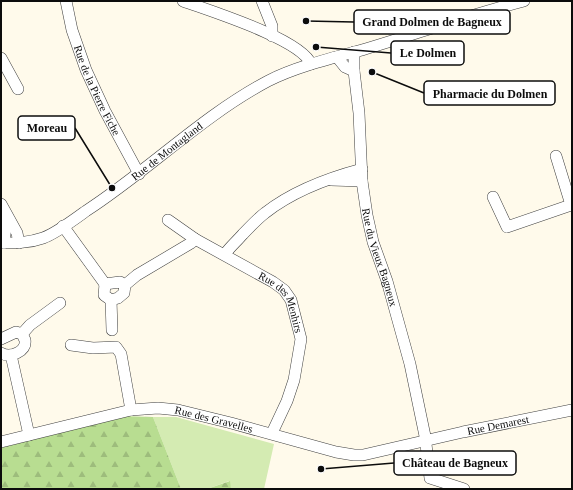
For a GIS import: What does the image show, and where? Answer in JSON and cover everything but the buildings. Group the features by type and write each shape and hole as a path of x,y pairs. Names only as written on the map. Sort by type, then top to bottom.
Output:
{"street":[{"name":"Rue de la Pierre Fiche","path":"66,1 72,30 86,70 105,111 139,174"},
{"path":"183,1 237,21 288,43 300,51 311,64"},
{"path":"262,1 272,26 272,36"},
{"name":"Rue de Montagland","path":"3,243 19,243 44,238 103,200 200,126 248,92 269,80 311,64 524,1"},
{"name":"Rue du Vieux Bagneux","path":"354,52 354,72 359,113 362,181 367,215 373,242 387,281 410,364 425,440 430,478 464,489"},
{"path":"337,57 345,67 354,72"},
{"path":"1,58 18,89"},
{"path":"493,197 507,226 571,205 556,156"},
{"path":"225,254 265,213 309,187 338,175 362,169"},
{"path":"328,180 362,181"},
{"path":"1,204 17,233 19,243"},
{"path":"3,243 7,217"},
{"name":"Rue des Menhirs","path":"168,220 194,239 225,254 273,282 284,290 291,300 301,339 294,380 287,401 272,433"},
{"path":"63,226 105,284 104,295 111,300"},
{"path":"111,300 118,298 124,293 125,285 137,275 191,243 194,239"},
{"path":"105,284 120,282 125,285"},
{"path":"111,300 112,330"},
{"path":"22,334 30,325 60,303"},
{"path":"1,338 16,332 22,334 25,341 23,348 18,353 6,354 29,435"},
{"path":"71,344 93,348 116,347 120,354 131,410"},
{"name":"Rue des Gravelles","path":"1,442 131,410 158,408 178,410 272,433 336,452 354,455 372,454 425,440"},
{"name":"Rue Demarest","path":"425,440 572,410"}],"green space":[{"path":"121,416 153,417 181,489 1,489 1,448"},
{"path":"153,417 176,417 274,444 264,489 231,489 229,481 207,489 181,489"},
{"path":"230,481 231,489 207,489"}],"place":[{"name":"Grand Dolmen de Bagneux","path":"306,21"},
{"name":"Le Dolmen","path":"316,47"},
{"name":"Pharmacie du Dolmen","path":"372,72"},
{"name":"Moreau","path":"112,188"},
{"name":"Château de Bagneux","path":"321,469"}]}
